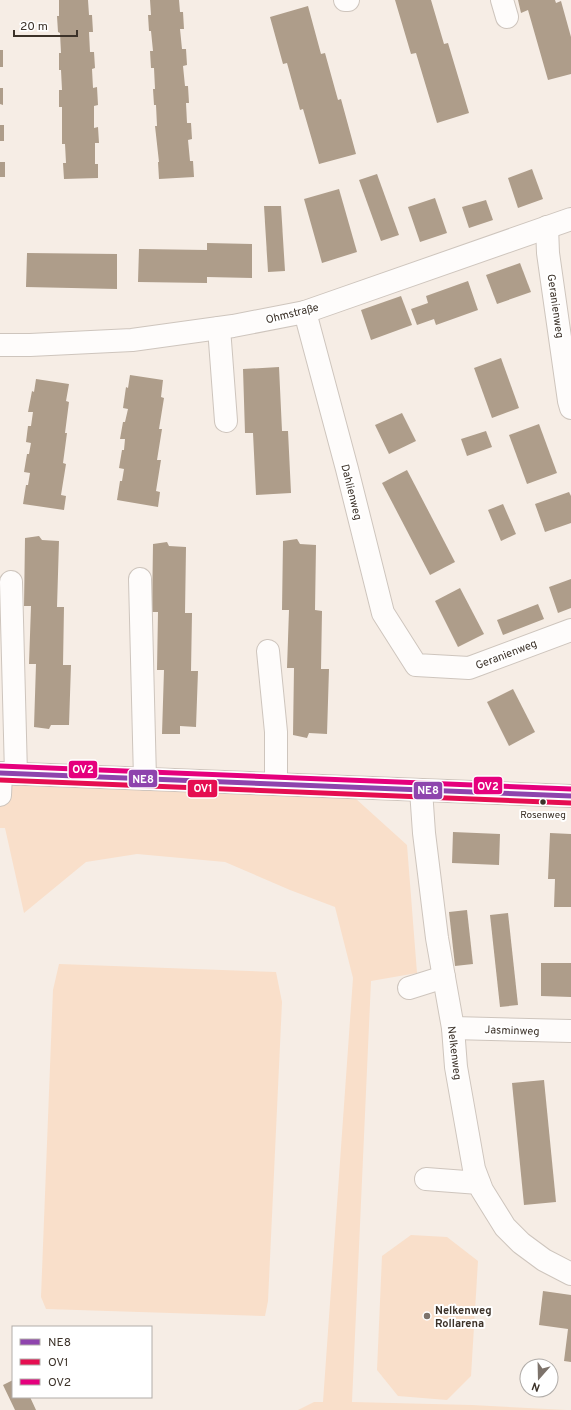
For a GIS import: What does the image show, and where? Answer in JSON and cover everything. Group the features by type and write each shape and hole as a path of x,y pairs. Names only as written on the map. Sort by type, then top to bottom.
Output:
{"street":[{"name":"Ohmstraße","path":"0,345 132,340 220,328 305,312 571,218"},
{"name":"Geranienweg","path":"547,227 550,261 571,408"},
{"name":"Dahlienweg","path":"305,312 347,469 383,614 416,665"},
{"path":"220,328 226,421"},
{"path":"140,579 145,779"},
{"path":"0,795 6,773 11,582"},
{"name":"Geranienweg","path":"416,665 469,668 571,630"},
{"path":"268,651 276,732 276,784"},
{"path":"6,773 571,796"},
{"name":"Nelkenweg","path":"421,790 424,833 437,938 453,1028 456,1067 474,1169 482,1190 493,1210 505,1227 520,1243 544,1260 571,1274"},
{"path":"410,988 444,977"},
{"name":"Jasminweg","path":"453,1028 571,1031"},
{"path":"426,1179 479,1183"}],"shaded area":[{"path":"0,785 355,798 407,845 417,973 371,981 352,1402 472,1405 567,1410 298,1410 314,1402 323,1402 353,978 335,907 290,890 225,862 137,854 86,862 24,913 5,828 0,828"},
{"path":"59,964 276,972 282,1002 268,1301 265,1316 46,1309 41,1297 53,990"},
{"name":"Nelkenweg Rollarena","path":"411,1235 447,1237 478,1261 471,1376 447,1400 398,1396 377,1370 382,1256"}],"building":[{"path":"59,0 88,0 89,15 92,15 93,32 89,32 90,52 94,52 95,68 92,69 93,88 97,87 98,105 94,106 94,128 98,127 99,143 95,143 95,164 98,164 98,178 64,179 63,163 66,163 65,144 62,144 62,107 59,107 59,90 62,90 61,70 59,70 59,53 61,53 60,33 58,32 57,16 59,16"},
{"path":"150,0 179,0 180,12 183,12 184,29 180,29 182,49 186,49 187,65 183,66 185,86 188,86 189,103 186,103 187,123 191,123 192,139 188,140 190,161 193,161 194,177 159,179 159,162 155,126 157,126 156,105 154,105 153,89 155,89 154,68 151,68 150,51 153,51 151,31 149,31 148,15 151,15"},
{"path":"395,0 431,0 444,44 448,43 469,113 437,123 416,53 411,54"},
{"path":"518,0 555,0 556,3 561,1 571,37 571,74 548,80 528,10 521,13"},
{"path":"308,6 321,54 325,53 338,100 341,99 356,154 319,164 303,109 300,110 287,63 283,64 270,17"},
{"path":"0,50 3,50 3,67 0,67"},
{"path":"0,88 3,88 3,105 0,104"},
{"path":"0,125 4,125 4,141 0,141"},
{"path":"0,162 5,162 5,177 0,177"},
{"path":"532,169 543,199 518,208 508,178"},
{"path":"377,174 399,235 381,241 359,180"},
{"path":"339,189 357,252 322,263 304,199"},
{"path":"435,198 447,233 420,242 408,207"},
{"path":"486,200 493,220 469,228 462,207"},
{"path":"264,206 281,206 285,271 268,272"},
{"path":"207,243 252,244 252,278 207,277 207,283 138,282 139,249 207,250"},
{"path":"27,253 117,254 117,289 26,287"},
{"path":"520,263 531,292 497,304 486,275"},
{"path":"468,281 478,310 436,325 434,319 417,325 411,309 428,303 426,296"},
{"path":"401,296 412,325 371,340 361,310"},
{"path":"501,358 519,408 492,418 474,368"},
{"path":"279,367 282,431 288,431 291,493 256,495 253,433 245,433 243,369"},
{"path":"130,375 163,380 161,397 164,398 159,429 162,429 157,460 161,460 156,491 160,492 158,507 117,500 120,481 122,481 124,469 119,468 122,450 124,450 125,439 120,439 123,422 125,422 128,409 123,408 126,387 128,388"},
{"path":"36,379 69,384 66,401 69,402 65,433 67,433 63,463 66,464 61,495 66,496 64,510 23,504 26,485 28,485 30,473 24,472 27,454 29,454 31,443 26,442 28,426 31,426 33,412 28,412"},
{"path":"402,413 416,441 389,454 375,425"},
{"path":"539,424 557,473 527,484 509,435"},
{"path":"486,431 492,447 467,456 461,439"},
{"path":"407,470 455,562 430,575 382,483"},
{"path":"569,492 571,496 571,523 545,532 535,504"},
{"path":"503,504 516,534 501,541 488,510"},
{"path":"39,536 42,540 59,541 57,607 64,607 63,665 71,665 69,725 51,725 49,729 34,727 36,664 29,664 31,606 24,606 25,538"},
{"path":"297,539 300,544 316,545 315,610 322,611 321,669 329,669 327,734 309,733 307,738 293,735 294,668 287,668 289,610 282,610 283,541"},
{"path":"167,542 169,546 186,547 185,613 192,613 191,671 198,671 196,727 180,726 180,734 162,734 164,670 157,670 158,612 152,612 153,544"},
{"path":"571,579 571,608 558,613 549,587"},
{"path":"460,588 484,634 458,647 435,601"},
{"path":"538,604 544,619 503,635 497,620"},
{"path":"513,689 535,732 509,746 487,702"},
{"path":"453,832 500,834 499,865 452,863"},
{"path":"550,833 571,834 571,907 554,907 555,879 548,879"},
{"path":"467,910 473,964 455,966 449,912"},
{"path":"508,913 518,1005 500,1007 490,915"},
{"path":"541,963 571,963 571,997 541,996"},
{"path":"544,1080 556,1202 524,1205 512,1083"},
{"path":"543,1291 571,1295 571,1362 564,1361 568,1329 539,1325"},
{"path":"12,1380 12,1398 30,1398 36,1410 15,1410 3,1385"}],"transit line":[{"name":"OV2","path":"0,766 571,789"},
{"name":"NE8","path":"0,773 571,796"},
{"name":"OV1","path":"0,780 571,803"}],"place":[{"name":"Rosenweg","path":"543,802"},
{"name":"Nelkenweg Rollarena","path":"427,1316"}]}
